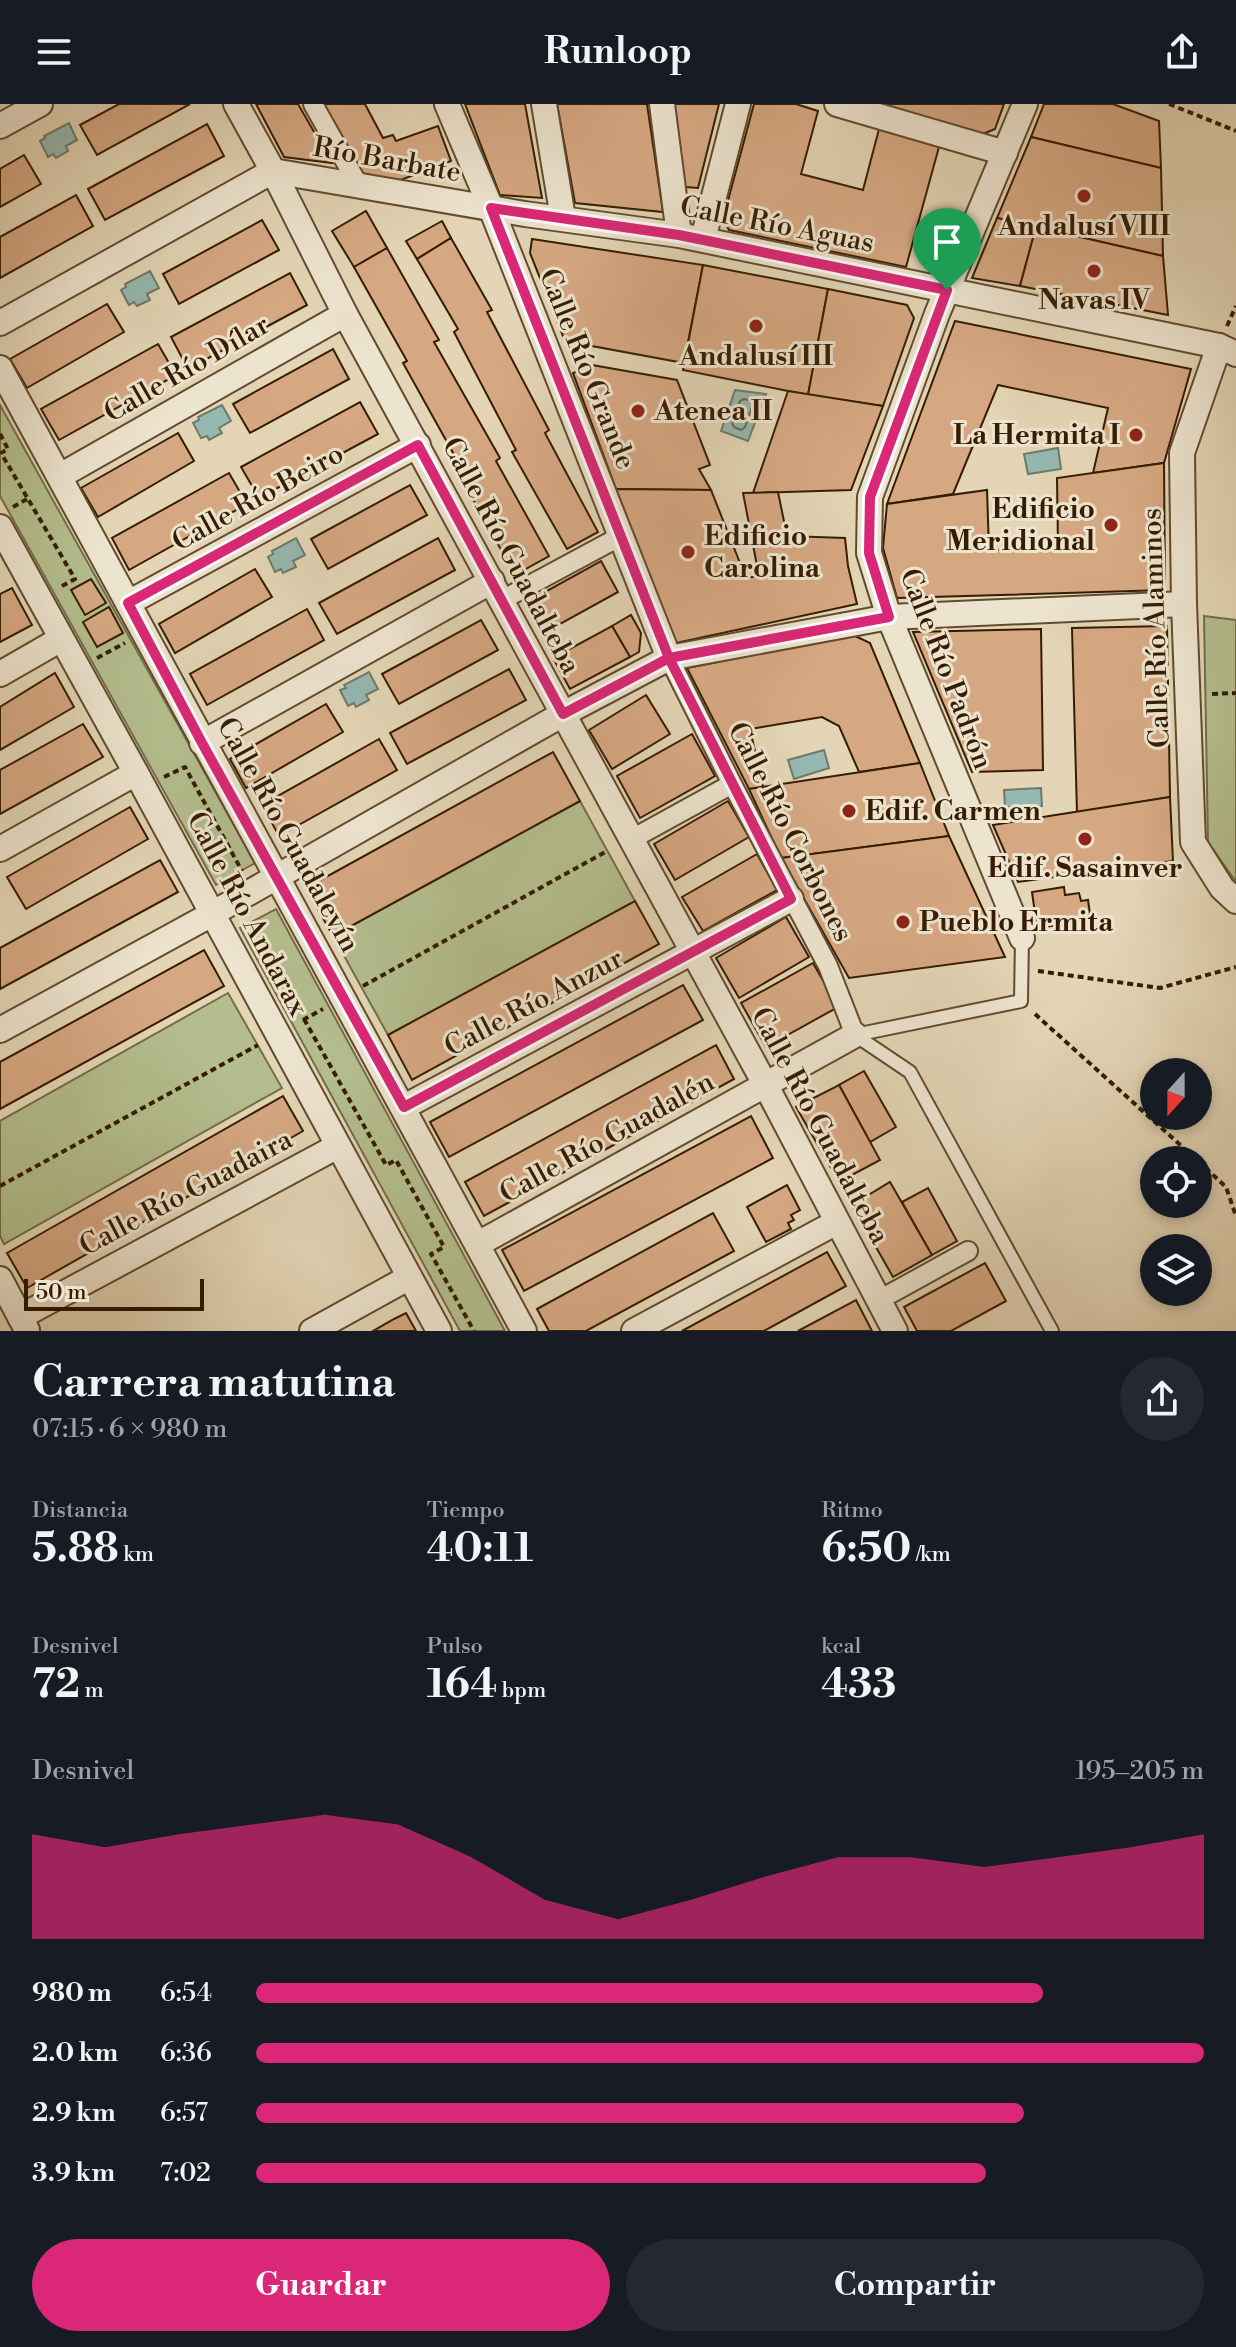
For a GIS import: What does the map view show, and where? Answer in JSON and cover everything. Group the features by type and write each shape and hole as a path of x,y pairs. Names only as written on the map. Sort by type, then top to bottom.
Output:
{"street":[{"path":"0,126 40,104"},
{"name":"Calle Río Guadalteba","path":"236,104 345,314 765,1084 895,1331"},
{"path":"313,104 359,186"},
{"name":"Calle Río Grande","path":"447,104 669,658"},
{"path":"544,104 563,218"},
{"path":"662,104 691,237"},
{"path":"691,237 738,104"},
{"path":"837,104 1005,153"},
{"name":"Calle Río Padrón","path":"1022,938 889,617 869,553 870,497 947,290 1025,104"},
{"path":"0,323 273,171"},
{"name":"Río Barbate","path":"273,171 491,208"},
{"name":"Calle Río Aguas","path":"491,208 691,237 1228,350"},
{"name":"Calle Río Dílar","path":"60,476 345,314"},
{"name":"Calle Río Alaminos","path":"1228,350 1182,453 1184,604 1193,842 1222,888 1236,901"},
{"name":"Calle Río Guadalevín","path":"0,368 524,1331"},
{"name":"Calle Río Beiro","path":"128,603 418,445"},
{"name":"Calle Río Andarax","path":"4,518 61,639 439,1331"},
{"path":"202,743 497,590 621,536"},
{"path":"0,1030 563,714 669,658 889,617 1184,604"},
{"path":"0,674 61,639"},
{"name":"Calle Río Corbones","path":"669,658 828,966 855,1035"},
{"path":"0,849 136,773"},
{"path":"632,839 732,784"},
{"name":"Calle Río Anzur","path":"404,1107 791,899"},
{"name":"Calle Río Guadalén","path":"478,1244 855,1035"},
{"name":"Calle Río Guadaira","path":"24,1324 338,1146"},
{"path":"634,1331 837,1222"},
{"path":"879,1300 968,1251"},
{"path":"312,1331 408,1278"},
{"path":"0,1279 24,1324"}],"lane":[{"path":"855,1035 1021,1001 1022,938"},
{"path":"855,1035 910,1072 1052,1331"}],"path":[{"path":"1169,104 1236,131"},
{"path":"0,434 8,449 1,453 75,579 59,588"},
{"path":"21,486 30,481"},
{"path":"4,518 29,498"},
{"path":"91,646 97,658 131,640"},
{"path":"1205,694 1236,693"},
{"path":"162,778 185,767 242,871"},
{"path":"361,987 607,851"},
{"path":"1022,969 1160,988 1236,967"},
{"path":"1021,1001 1180,1146"},
{"path":"293,1025 328,1006"},
{"path":"304,1019 386,1165 396,1160 444,1247 431,1254 474,1331"},
{"path":"0,1186 258,1045"},
{"path":"1212,1174 1226,1187 1236,1216"}],"green space":[{"path":"0,405 255,863 216,885 0,496"},
{"path":"1204,616 1236,620 1236,882 1208,842"},
{"path":"580,801 635,901 388,1035 333,936"},
{"path":"276,909 505,1331 460,1331 240,928"},
{"path":"228,993 282,1088 4,1244 0,1236 0,1121"}],"water":[{"path":"69,123 77,140 66,146 68,151 56,158 53,154 48,157 40,141"},
{"path":"150,271 159,288 147,294 150,300 137,306 134,302 129,305 121,290 126,287 125,284"},
{"path":"735,390 766,394 748,441 721,431"},
{"path":"222,405 231,421 219,428 222,433 209,440 207,436 201,438 193,423 199,420 198,417"},
{"path":"1058,448 1061,469 1028,474 1024,454"},
{"path":"296,538 305,555 293,561 296,567 283,573 281,569 275,572 268,557 273,554 272,551"},
{"path":"369,672 378,689 366,695 369,700 356,707 354,703 348,706 340,690"},
{"path":"824,750 829,768 794,779 788,760"},
{"path":"1041,788 1042,806 1005,807 1004,790"}],"building":[{"path":"119,104 190,104 97,155 80,125"},
{"path":"256,104 298,104 332,163 284,157"},
{"path":"323,104 365,104 383,138 393,135 396,141 438,126 451,161 398,181 361,173"},
{"path":"465,104 525,104 542,198 500,195"},
{"path":"557,104 647,104 663,212 575,203"},
{"path":"674,104 719,104 698,188 685,187"},
{"path":"754,104 796,104 818,111 801,174 863,190 879,129 939,147 906,267 729,230 723,219"},
{"path":"879,104 1004,104 995,129 983,134"},
{"path":"1044,104 1113,104 1159,121 1161,168 1031,137"},
{"path":"207,124 224,156 105,220 88,189"},
{"name":"Andalusí VIII","path":"1031,137 1161,168 1163,256 997,218"},
{"path":"24,155 41,184 0,207 0,169"},
{"path":"76,195 93,226 0,278 0,237"},
{"path":"366,211 387,248 354,267 332,231"},
{"path":"997,218 1036,227 1020,286 972,278"},
{"path":"262,220 279,250 179,304 163,274"},
{"path":"442,221 451,238 417,259 406,241"},
{"name":"Navas IV","path":"1036,227 1163,256 1168,315 1020,286"},
{"path":"451,238 492,310 487,312 549,430 545,433 598,532 567,549 512,452 516,450 454,332 458,329 417,259"},
{"path":"532,239 703,265 684,363 565,341 530,253"},
{"path":"387,248 439,340 434,342 500,458 496,461 549,556 515,575 463,481 467,478 403,363 407,361 354,267"},
{"name":"Andalusí III","path":"703,265 828,289 808,395 683,370"},
{"path":"290,273 307,305 188,369 171,337"},
{"path":"828,289 907,305 914,318 883,406 808,395"},
{"path":"107,304 124,332 27,388 10,359"},
{"name":"La Hermita I","path":"955,321 1191,369 1164,463 1093,473 1108,408 998,385 953,494 887,504"},
{"path":"158,344 176,375 59,440 41,409"},
{"path":"333,349 349,379 250,433 233,404"},
{"name":"Atenea II","path":"592,365 677,380 710,465 699,469 711,490 616,489 573,373"},
{"name":"Atenea II","path":"788,391 883,406 851,490 753,493"},
{"path":"360,402 378,434 259,498 241,467"},
{"path":"178,433 194,461 98,517 81,488"},
{"name":"Edificio Meridional","path":"1164,463 1165,590 897,598 883,548 887,504 987,490 989,550 1058,547 1057,478"},
{"path":"229,473 247,504 129,570 112,538"},
{"path":"410,485 427,515 328,569 311,539"},
{"name":"Edificio Carolina","path":"616,489 711,490 746,578 759,576 743,493 778,492 787,536 845,538 857,604 676,643"},
{"path":"438,538 455,570 337,634 319,603"},
{"path":"601,561 618,592 542,634 525,603"},
{"path":"255,569 272,597 175,653 159,624"},
{"path":"91,579 106,603 85,615 71,590"},
{"path":"12,588 32,625 0,642 0,594"},
{"path":"109,607 123,633 97,647 83,622"},
{"path":"307,609 324,640 207,705 190,674"},
{"path":"631,615 641,633 639,652 630,657 612,626"},
{"path":"481,620 498,650 399,704 382,674"},
{"path":"612,626 630,657 570,689 553,658"},
{"path":"1167,626 1170,797 1077,813 1072,628"},
{"path":"1041,629 1043,770 972,772 913,632"},
{"path":"853,635 870,643 920,763 859,772 839,726 822,717 750,729 763,787 749,789 687,668"},
{"path":"509,669 526,700 407,764 390,733"},
{"path":"55,673 74,707 0,750 0,707"},
{"path":"646,695 670,734 612,769 589,730"},
{"path":"326,704 343,732 246,788 230,759"},
{"path":"83,724 103,757 0,814 0,770"},
{"path":"692,734 715,776 640,818 617,776"},
{"path":"379,739 397,770 279,836 262,805"},
{"path":"553,752 580,801 333,936 306,888"},
{"name":"Edif. Carmen","path":"920,763 949,836 781,858 749,789"},
{"name":"Edif. Sasainver","path":"1170,797 1173,861 1018,882 993,825"},
{"path":"728,801 749,837 675,880 654,844"},
{"path":"130,807 148,839 26,909 7,877"},
{"name":"Pueblo Ermita","path":"949,836 1005,957 849,978 781,858"},
{"path":"757,854 777,890 703,931 682,897"},
{"path":"160,860 178,892 0,989 0,948"},
{"path":"1064,887 1065,895 1079,893 1081,901 1088,900 1091,921 1037,928 1032,892"},
{"path":"635,901 659,944 412,1080 388,1035"},
{"path":"786,917 809,957 739,998 716,958"},
{"path":"204,950 224,986 0,1109 0,1062"},
{"path":"813,963 838,1007 766,1047 741,1003"},
{"path":"683,985 703,1020 449,1157 430,1122"},
{"path":"716,1045 734,1079 484,1216 465,1182"},
{"path":"864,1071 896,1127 870,1142 839,1085"},
{"path":"839,1085 880,1160 839,1182 796,1107"},
{"path":"283,1096 303,1131 27,1288 7,1253"},
{"path":"751,1116 773,1158 524,1291 502,1250"},
{"path":"890,1182 932,1255 893,1277 852,1205"},
{"path":"787,1185 800,1210 791,1215 794,1220 788,1223 791,1229 766,1242 747,1207"},
{"path":"928,1188 957,1241 932,1255 902,1202"},
{"path":"713,1213 734,1251 586,1331 549,1331 537,1309"},
{"path":"827,1252 846,1286 764,1331 682,1331"},
{"path":"985,1263 1006,1301 951,1331 917,1331 904,1307"},
{"path":"856,1300 872,1331 798,1331"},
{"path":"406,1313 416,1331 373,1331 394,1319"}],"place":[{"name":"Andalusí VIII","path":"1084,196"},
{"name":"Navas IV","path":"1094,271"},
{"name":"Andalusí III","path":"756,326"},
{"name":"Atenea II","path":"638,411"},
{"name":"La Hermita I","path":"1136,435"},
{"name":"Edificio Meridional","path":"1111,525"},
{"name":"Edificio Carolina","path":"688,552"},
{"name":"Edif. Carmen","path":"849,811"},
{"name":"Edif. Sasainver","path":"1085,839"},
{"name":"Pueblo Ermita","path":"903,922"}],"route":[{"path":"947,290 679,235 491,208 669,658 791,899 404,1107 128,603 418,445 563,714 669,658 889,617 869,553 870,497 947,290"}]}
